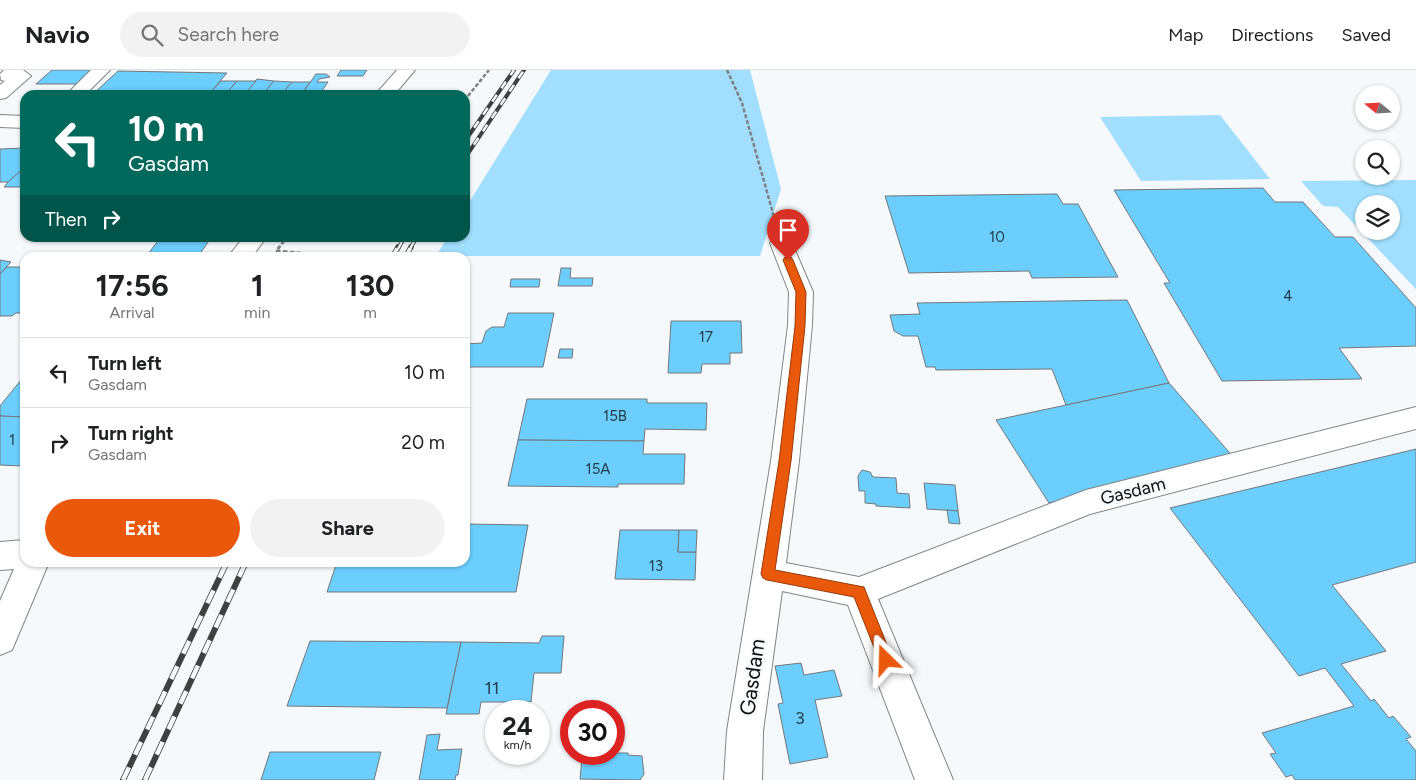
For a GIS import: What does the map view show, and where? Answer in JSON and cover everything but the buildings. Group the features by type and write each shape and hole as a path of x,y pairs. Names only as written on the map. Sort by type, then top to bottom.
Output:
{"street":[{"path":"79,90 101,70"},
{"path":"388,90 406,70"},
{"path":"0,94 22,76 7,74"},
{"path":"0,121 20,122"},
{"path":"243,252 252,242"},
{"name":"Gasdam","path":"743,780 745,730 785,461 800,326 801,292 781,243"},
{"name":"Gasdam","path":"859,592 1086,503 1416,418"},
{"path":"0,556 20,554"},
{"path":"0,638 31,567"},
{"path":"767,574 859,592 934,780"}],"path":[{"path":"470,94 489,70"},
{"path":"727,70 742,103 781,243"},
{"path":"276,251 287,252"}],"shaded area":[{"path":"551,70 750,70 781,189 760,256 470,256 470,252 438,252 445,242 470,242 470,201"},
{"path":"1220,115 1270,179 1141,181 1100,117"},
{"path":"1400,180 1416,180 1416,289 1369,240 1400,240 1400,195 1355,195 1355,225 1338,207 1323,206 1301,181 1355,181 1355,185 1400,185"}],"railway":[{"path":"470,134 514,70"},
{"path":"470,151 524,70"},
{"path":"398,249 402,242"},
{"path":"410,249 414,242"},
{"path":"395,252 398,247"},
{"path":"408,252 411,247"},
{"path":"123,780 225,567"},
{"path":"145,780 244,567"}],"route":[{"path":"788,260 801,292 800,326 785,461 767,574 859,592 886,660"}]}
